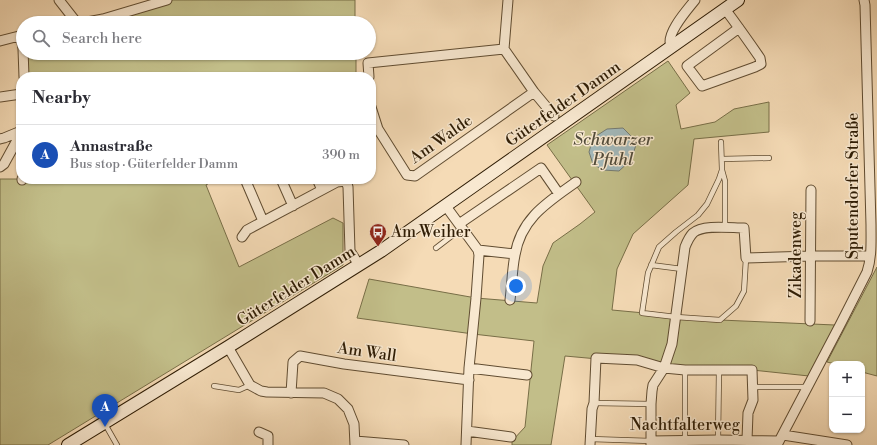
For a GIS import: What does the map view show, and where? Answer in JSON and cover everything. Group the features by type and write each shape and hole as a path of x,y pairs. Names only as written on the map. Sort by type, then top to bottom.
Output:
{"street":[{"path":"58,0 71,16"},
{"path":"113,16 167,0"},
{"path":"508,0 504,49 534,92 554,116"},
{"path":"672,46 670,44 671,35 695,0"},
{"name":"Güterfelder Damm","path":"71,444 381,251 738,0"},
{"name":"Sputendorfer Straße","path":"780,440 840,325 869,263 871,225 864,0"},
{"path":"725,9 739,28 760,58 760,64 755,68 702,86 687,66 739,28"},
{"path":"0,40 16,37"},
{"path":"369,72 368,62 504,49"},
{"path":"23,60 24,72"},
{"path":"867,91 877,88"},
{"name":"Am Walde","path":"376,123 378,129 407,175 415,176 534,92"},
{"path":"0,97 16,95"},
{"path":"0,139 16,134"},
{"path":"0,167 4,164 16,141"},
{"path":"461,226 542,168 559,194"},
{"path":"510,300 515,254 522,233 530,219 541,208 576,182"},
{"path":"246,184 263,222"},
{"path":"283,184 292,206"},
{"path":"319,184 322,190"},
{"path":"242,237 247,230 333,184"},
{"path":"347,184 350,251 359,265"},
{"name":"Zikadenweg","path":"810,321 811,190"},
{"path":"446,205 478,250 479,255 469,368 466,445"},
{"path":"651,443 652,391 664,368 672,344 685,247 687,240 693,233 704,228 744,228 746,258 870,256"},
{"path":"478,250 515,254"},
{"path":"228,347 250,385 266,392 324,393 338,399 348,408 354,424 355,443 404,445"},
{"name":"Am Wall","path":"291,393 293,362 300,356 344,364 469,380"},
{"path":"590,442 592,409 594,403 596,358 637,360 664,368 685,370 752,370 753,400 748,412 747,440"},
{"path":"469,368 527,375"},
{"path":"467,431 511,437"},
{"path":"259,432 268,436 268,445"},
{"name":"Nachtfalterweg","path":"651,443 685,440 780,440 847,445"}],"lane":[{"path":"721,142 722,170 725,181 725,228"},
{"path":"722,159 769,158"},
{"path":"722,170 707,204 698,215 659,247 648,273 642,313 720,320 736,306 744,291 746,258"},
{"path":"690,221 697,230"},
{"path":"436,248 461,226"},
{"path":"651,265 682,269"},
{"path":"685,370 685,440"},
{"path":"718,440 719,370"},
{"path":"214,386 240,390 250,385"},
{"path":"753,387 807,387"},
{"path":"594,403 651,404"},
{"path":"104,423 117,445"},
{"name":"Nachtfalterweg","path":"590,442 651,443"}],"shaded area":[{"path":"167,0 355,0 355,16 115,16"},
{"path":"26,60 356,60 356,72 26,72"},
{"path":"668,61 690,93 676,105 681,129 715,122 734,109 769,102 769,132 694,139 688,185 633,234 617,269 612,310 720,320 835,325 809,376 752,370 719,370 565,356 551,445 512,445 512,441 525,427 534,341 357,318 369,279 476,298 537,303 543,266 553,243 595,212 547,145"},
{"path":"0,179 16,179 16,184 208,184 206,185 239,267 333,218 343,223 343,265 48,445 0,445"},
{"path":"877,267 877,376 865,373 865,361 827,362"}],"water":[{"name":"Schwarzer Pfuhl","path":"623,128 637,142 631,160 619,171 603,170 593,164 589,152 593,138 607,129"}],"place":[{"name":"Am Weiher","path":"378,247"},
{"name":"Annastraße","path":"105,427"}]}
